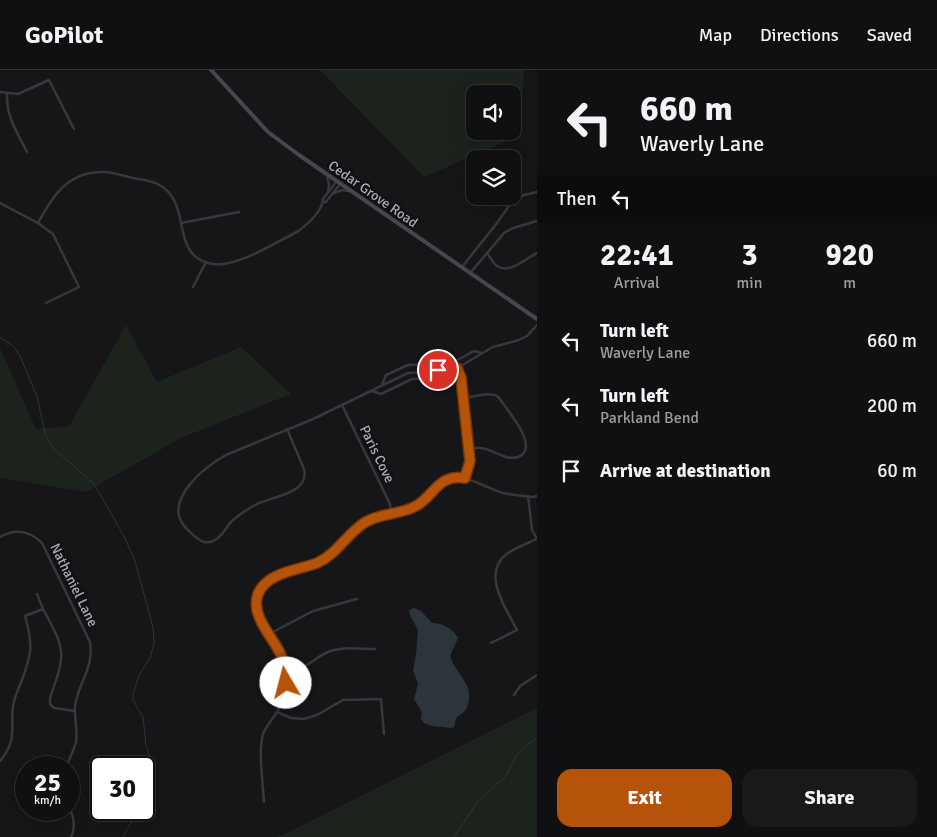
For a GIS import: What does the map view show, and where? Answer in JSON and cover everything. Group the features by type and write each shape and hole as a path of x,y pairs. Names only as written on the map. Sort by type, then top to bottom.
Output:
{"main road":[{"name":"Cedar Grove Road","path":"211,70 268,132 412,235 471,272 537,319"}],"street":[{"path":"0,92 18,94 49,80 74,128"},
{"path":"7,94 6,107 8,114 27,152"},
{"path":"38,223 51,198 63,185 77,177 107,172 148,181 161,186 170,193 176,203 182,234 189,249 197,258 211,264 223,265 236,262 297,232 306,225 323,202 323,199 338,183"},
{"path":"327,175 328,193"},
{"path":"323,202 326,202 331,196 338,183"},
{"path":"331,196 340,190 349,190"},
{"path":"462,267 511,203 524,195 537,192"},
{"path":"0,203 38,223 53,234 79,287 46,303"},
{"path":"180,222 239,212"},
{"path":"471,272 504,233 513,228 537,221"},
{"path":"486,253 497,266 503,269 510,268 537,253"},
{"path":"193,287 206,262"},
{"path":"288,429 304,469 305,474 302,485 296,489 264,500 247,510 230,523 218,538 211,542 203,542 192,535 183,525 179,502 187,488 204,468 226,455 288,429 408,373 454,370 493,347 527,336 537,325"},
{"path":"382,385 386,375 408,365 452,363 474,351 484,353"},
{"path":"457,368 461,378 464,398 470,461 465,478"},
{"path":"371,390 381,394 412,379 429,378 438,370"},
{"path":"464,398 491,395 498,397 521,428 528,446 525,453 519,457 510,458 480,448 469,450"},
{"name":"Paris Cove","path":"342,404 390,504 391,513"},
{"path":"264,802 261,743 264,732 277,712 283,697 285,672 285,666 280,653 261,621 257,608 258,594 266,583 276,576 319,562 330,555 363,524 376,517 414,507 449,479 456,477 465,478 506,494 537,496"},
{"path":"491,643 517,630 498,594 495,574 500,562 508,553 537,539 532,530 528,496"},
{"name":"Nathaniel Lane","path":"0,537 7,533 24,532 32,534 42,544 90,642 90,664 79,691 76,711 76,742 71,756"},
{"path":"37,594 57,634 62,652 62,664 50,698 50,704 54,708 76,711"},
{"path":"269,634 313,612 357,599"},
{"path":"0,761 12,740 14,732 14,704 30,659 30,634 25,616 43,609"},
{"path":"285,672 302,669 330,651 375,649"},
{"path":"514,695 520,686 537,675"},
{"path":"277,712 291,718 304,718 317,715 343,700 381,699 384,734"},
{"path":"71,837 74,827 73,821"}],"shaded area":[{"path":"320,70 524,70 521,119 521,85 466,85 466,140 509,140 486,150 466,150 466,159 424,177"},
{"path":"126,325 157,382 241,347 291,394 181,438 86,492 0,478 0,348 36,429 69,426"},
{"path":"414,608 421,611 432,623 444,625 451,629 458,638 450,656 467,686 469,699 466,709 457,717 454,727 451,728 424,723 421,719 422,712 414,699 418,684 413,670 418,630 409,610"},
{"path":"537,708 537,837 275,837 283,835"}],"waterway":[{"path":"0,337 13,346 20,356 37,396 45,433 52,447 94,484 124,536 135,561 153,627 154,643 150,658 139,675 133,694 133,700 143,717 146,746 150,756"},
{"path":"454,837 479,800 505,777 518,753 537,737"},
{"path":"123,837 132,821"}],"route":[{"path":"286,683 285,666 280,653 261,621 257,608 258,594 266,583 276,576 319,562 330,555 352,532 376,517 414,507 440,484 456,477 465,478 470,461 461,378 457,368 454,370 438,370"}]}
